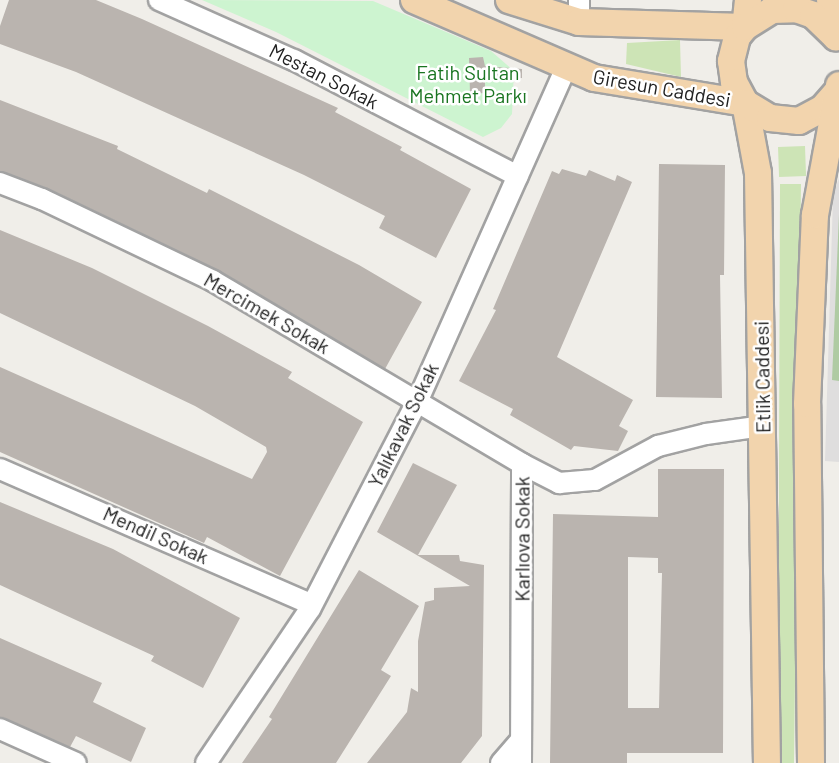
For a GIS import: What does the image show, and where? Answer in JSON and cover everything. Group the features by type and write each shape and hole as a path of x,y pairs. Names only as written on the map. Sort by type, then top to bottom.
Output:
{"main road":[{"name":"Giresun Caddesi","path":"414,0 482,26 566,68 647,89 745,103"},
{"path":"508,0 579,11 745,27 772,10 796,9 813,15 837,38"},
{"name":"Etlik Caddesi","path":"748,0 745,27 737,37 731,61 734,82 745,103 758,173 766,763"},
{"path":"830,0 837,38"},
{"path":"745,103 770,118 799,121 822,109 838,91"},
{"path":"811,763 807,404 815,215 838,91"}],"street":[{"name":"Mestan Sokak","path":"159,0 294,60 518,176"},
{"name":"Yalıkavak Sokak","path":"206,763 311,604 418,400 566,68"},
{"name":"Mercimek Sokak","path":"0,183 42,199 213,281 418,400 522,464"},
{"name":"Karlıova Sokak","path":"521,763 522,464 560,483 595,480 658,446 706,434 763,426"},
{"name":"Mendil Sokak","path":"0,469 311,604"},
{"path":"0,729 76,763"},
{"path":"501,763 521,740"}],"shaded area":[{"path":"839,178 839,462 825,461 833,196"}],"green space":[{"name":"Fatih Sultan Mehmet Parkı","path":"202,0 373,1 491,51 514,71 512,114 501,128 483,137 276,32"},
{"path":"680,40 681,77 626,64 627,43"},
{"path":"805,146 806,176 779,177 778,147"},
{"path":"780,184 801,184 794,763 778,763"},
{"path":"839,214 839,381 832,380"}],"building":[{"path":"9,0 96,0 338,108 335,112 402,147 400,150 471,189 436,258 379,228 385,216 304,175 76,72 0,44 0,26"},
{"path":"483,57 485,66 522,69 522,78 485,81 485,93 470,94 469,58"},
{"path":"0,100 118,146 117,149 207,193 209,189 359,265 422,302 385,369 218,270 47,188 0,171"},
{"path":"659,164 725,165 724,275 720,275 722,398 656,397"},
{"path":"562,169 586,176 589,170 615,181 617,175 632,182 557,357 633,400 619,426 628,431 618,451 574,446 571,450 510,415 513,409 459,381 496,310 493,309 552,171 559,174"},
{"path":"0,230 92,268 208,326 292,372 288,378 363,422 280,576 207,537 204,543 0,452 0,367 252,479 267,452 266,447 195,406 0,313"},
{"path":"413,463 457,485 418,555 459,555 460,561 484,565 482,736 461,763 367,763 407,712 411,688 418,692 418,641 425,602 434,600 434,588 470,586 377,532"},
{"path":"658,469 724,469 723,753 627,753 627,763 550,763 553,514 658,517","holes":["628,557 658,558 658,573 662,573 659,708 628,708"]},
{"path":"0,502 113,549 240,618 203,688 151,661 154,656 0,585"},
{"path":"359,570 419,606 381,670 391,676 336,763 242,763 272,719 269,717"},
{"path":"0,638 102,683 93,702 146,728 131,762 76,736 70,747 0,717"}]}
